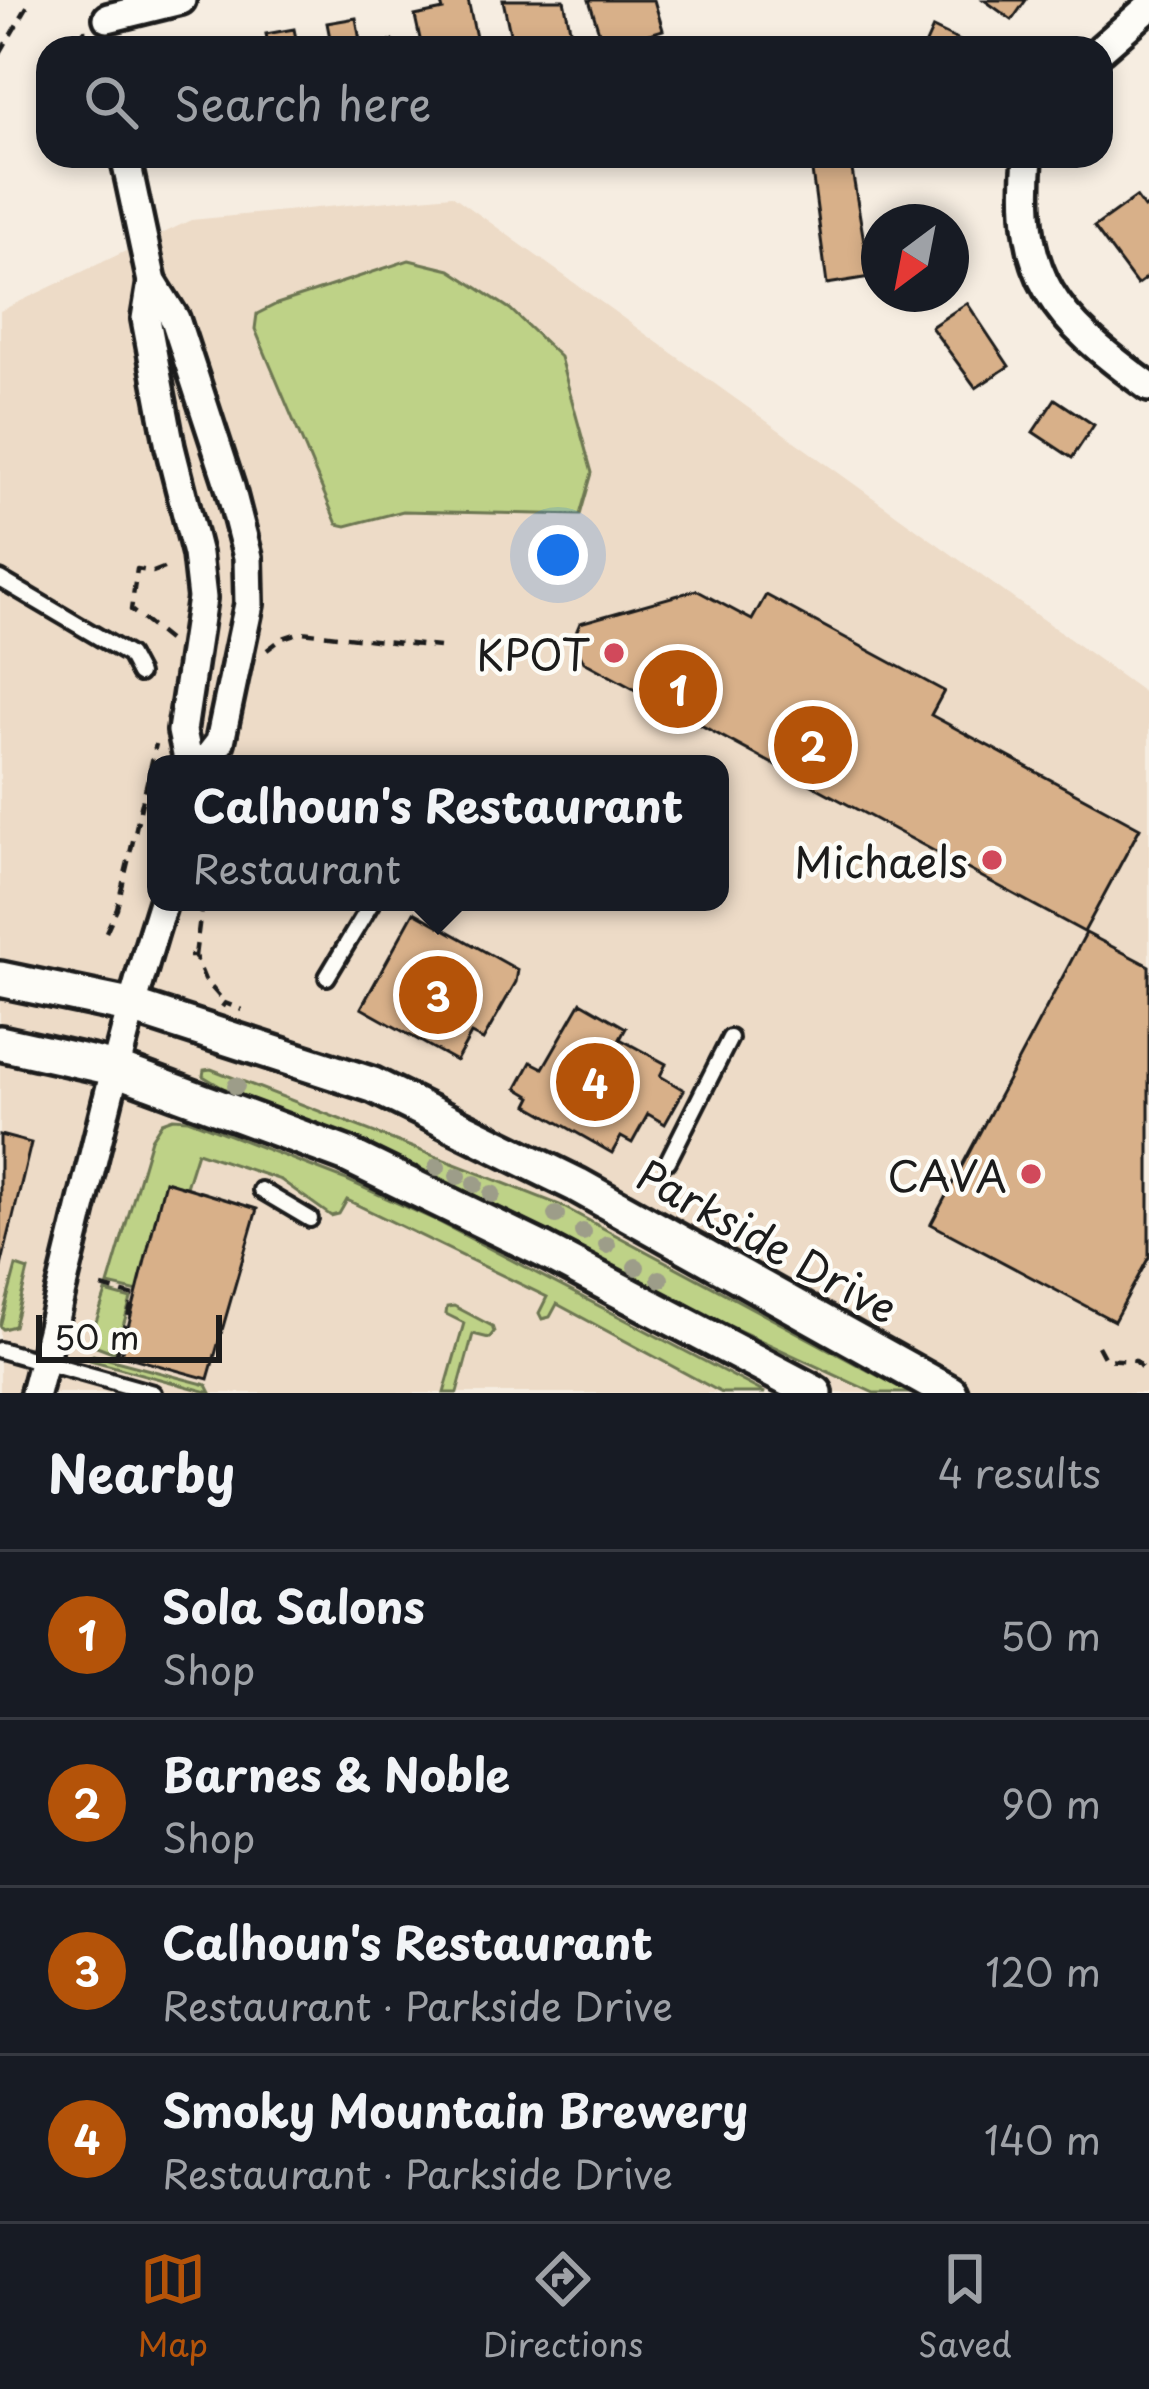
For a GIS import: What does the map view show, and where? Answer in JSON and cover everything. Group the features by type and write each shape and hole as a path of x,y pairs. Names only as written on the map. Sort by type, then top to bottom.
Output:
{"street":[{"path":"107,9 181,0"},
{"path":"1113,38 1149,7"},
{"path":"128,168 152,282 175,319 248,557 249,604 220,742 210,755"},
{"path":"1027,168 1024,206 1033,256 1053,304 1098,350 1149,387"},
{"path":"152,282 146,319 197,554 202,598 182,731 187,755"},
{"path":"183,500 230,487"},
{"path":"35,1393 129,1006 160,911"},
{"name":"Parkside Drive","path":"0,979 129,1006 373,1085 578,1185 950,1393"},
{"path":"0,1043 113,1068 345,1154 544,1250 814,1393"}],"lane":[{"path":"0,579 129,655 139,674"},
{"path":"327,977 367,911"},
{"path":"668,1161 730,1038"},
{"path":"260,1190 310,1219"},
{"path":"0,1350 153,1393"}],"path":[{"path":"0,53 32,0"},
{"path":"135,592 131,610 173,646"},
{"path":"261,655 283,638 301,632 440,647"},
{"path":"153,755 156,743"},
{"path":"106,932 117,908 147,781"},
{"path":"200,911 192,956 225,1003"},
{"path":"102,1287 134,1296 116,1358"},
{"path":"1098,1346 1106,1359 1136,1361 1145,1372"}],"shaded area":[{"path":"452,195 1149,696 1149,1393 0,1393 0,311 191,220"}],"green space":[{"path":"409,260 450,270 510,309 560,357 592,473 580,515 403,511 346,526 337,524 255,329 257,314"},
{"path":"204,1070 560,1205 910,1393 874,1393 693,1309 508,1211 231,1093 203,1076"},
{"path":"188,1119 344,1179 437,1221 765,1393 722,1393 557,1304 550,1317 542,1319 539,1313 547,1297 347,1200 339,1214 331,1216 281,1180 197,1152 186,1187 165,1182 138,1292 108,1285 151,1139 162,1122"},
{"path":"16,1266 28,1270 14,1326 3,1329 0,1326"},
{"path":"106,1292 131,1299 115,1353 89,1343"},
{"path":"454,1306 492,1326 494,1332 489,1338 473,1334 457,1393 444,1393 464,1323 446,1314 447,1307"},
{"path":"93,1355 207,1385 211,1393 86,1359"}],"building":[{"path":"440,0 468,0 476,36 419,36 415,16 443,10"},
{"path":"503,0 564,0 572,36 510,36"},
{"path":"589,0 654,0 663,30 643,36 600,36"},
{"path":"984,0 1026,0 1012,20"},
{"path":"356,18 359,36 330,36 327,23"},
{"path":"294,29 295,36 266,36"},
{"path":"852,168 861,223 861,278 827,284 812,171"},
{"path":"1136,197 1144,208 1149,205 1149,276 1137,285 1094,227"},
{"path":"969,306 1009,366 976,388 931,327 954,312 969,312"},
{"path":"1055,399 1094,425 1072,458 1033,432"},
{"path":"696,590 752,620 766,595 944,691 931,715 1140,828 1084,932 584,662 573,640 580,623"},
{"path":"414,912 518,970 483,1040 471,1034 456,1061 361,1008"},
{"path":"1086,933 1149,966 1149,1257 1114,1321 931,1224"},
{"path":"581,1002 626,1028 620,1039 666,1064 660,1076 684,1090 665,1124 648,1114 632,1143 621,1137 612,1153 528,1105 532,1097 517,1088 531,1062 543,1068"},
{"path":"0,1135 31,1143 0,1271"},
{"path":"165,1181 257,1209 208,1379 121,1355"}],"place":[{"name":"KPOT","path":"614,653"},
{"name":"Sola Salons","path":"678,689"},
{"name":"Barnes & Noble","path":"813,745"},
{"name":"Michaels","path":"992,860"},
{"name":"Calhoun's Restaurant","path":"438,995"},
{"name":"Smoky Mountain Brewery","path":"595,1082"},
{"name":"CAVA","path":"1031,1174"}]}
